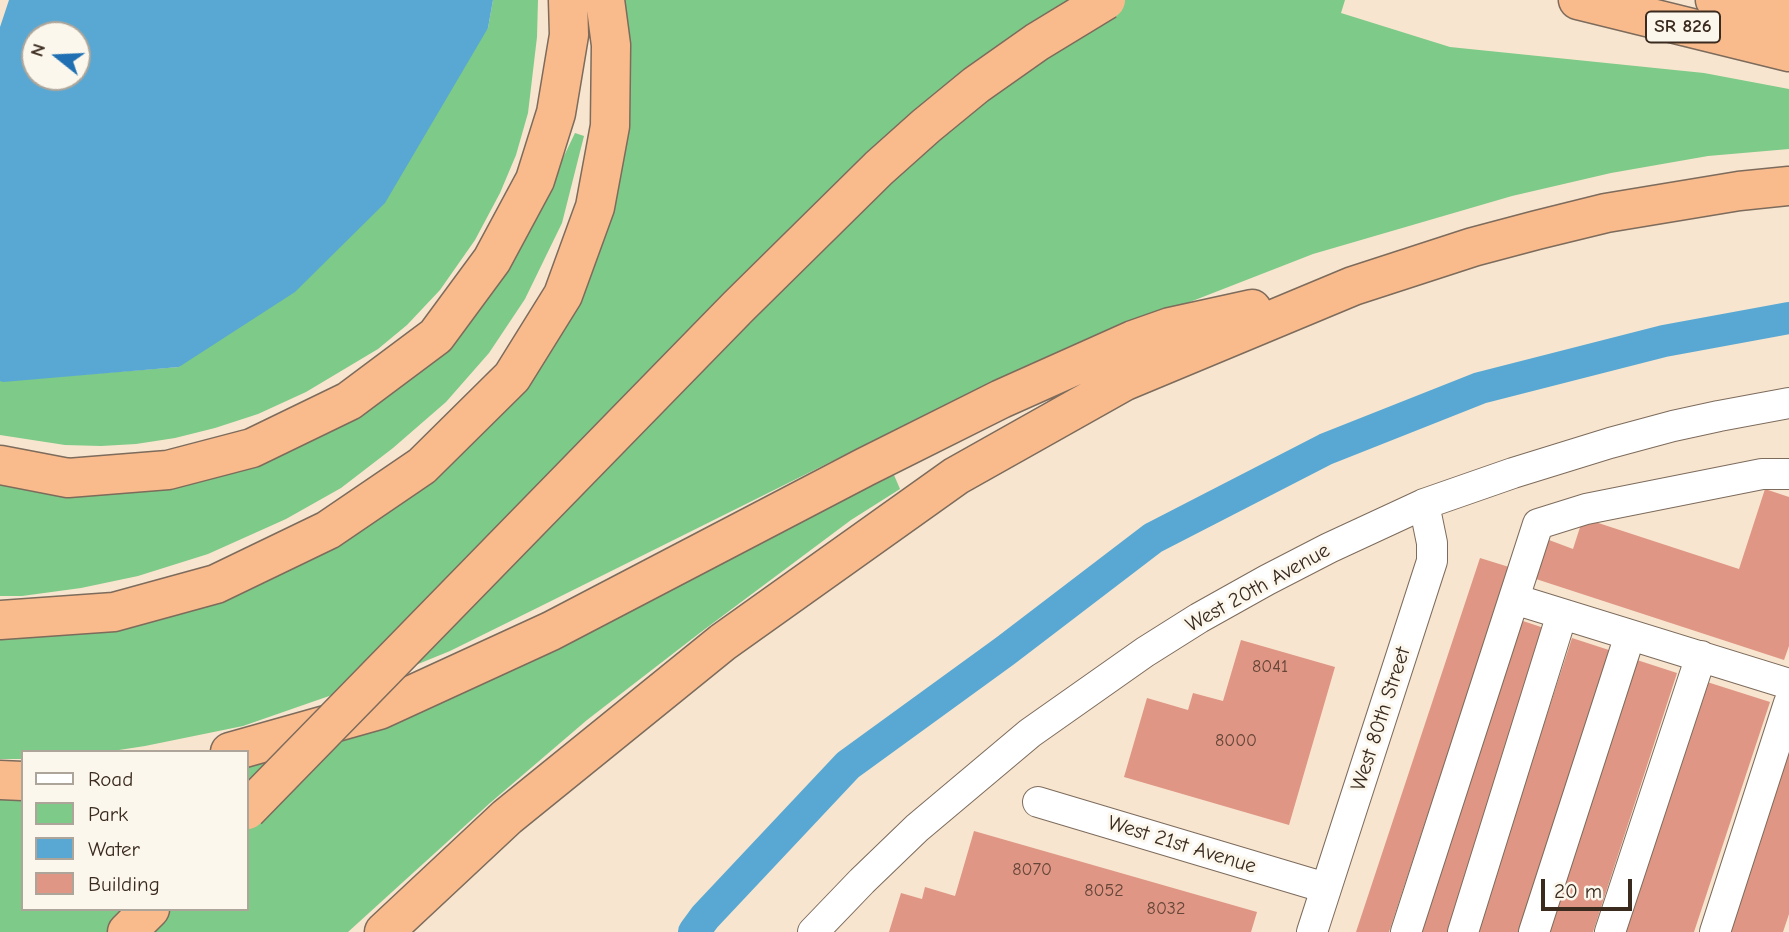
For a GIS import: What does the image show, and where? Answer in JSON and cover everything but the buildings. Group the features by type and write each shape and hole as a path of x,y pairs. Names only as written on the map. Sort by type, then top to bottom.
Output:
{"highway":[{"path":"0,465 68,478 168,470 253,448 349,401 436,336 492,260 535,180 556,113 569,35 568,0"},
{"path":"0,620 114,612 216,584 328,530 422,466 512,377 563,295 595,207 610,126 611,45 605,0"},
{"path":"248,809 747,298 878,168 976,85 1037,42 1107,0"},
{"name":"SR 826","path":"1578,0 1789,52"},
{"path":"1715,0 1789,18"},
{"path":"384,932 507,817 723,642 956,476 1125,382 1311,302 1473,247 1595,216 1739,191 1789,186"},
{"path":"237,750 379,710 551,631 1001,399 1133,340 1170,327 1353,286"},
{"path":"0,780 21,781"},
{"path":"127,932 148,911"}],"street":[{"name":"West 20th Avenue","path":"813,932 928,818 1030,733 1145,652 1235,597 1424,504 1610,443 1719,416 1789,403"},
{"path":"1406,932 1538,524 1600,506 1762,474 1789,474"},
{"name":"West 80th Street","path":"1312,932 1432,561 1432,543 1424,504"},
{"path":"1514,599 1789,684"},
{"path":"1463,932 1562,614"},
{"path":"1534,932 1630,635"},
{"path":"1610,932 1701,656"},
{"path":"1714,932 1789,703"},
{"name":"West 21st Avenue","path":"1038,802 1326,888"}],"green space":[{"path":"493,0 538,0 537,37 528,113 516,155 475,240 440,290 407,325 378,349 306,392 258,414 215,428 175,438 101,446 65,445 0,435 0,381 179,367 488,28"},
{"path":"620,0 1345,0 1341,13 1450,47 1704,73 1789,89 1789,149 1708,156 1611,173 1512,196 1313,254 1100,337 969,393 450,651 401,671 243,726 119,750 21,750 21,759 0,759 0,633 272,569 544,352"},
{"path":"575,133 584,136 562,223 525,299 489,353 446,402 393,448 341,488 286,519 208,554 138,576 81,588 22,596 0,596 0,485 33,488 336,418 540,206"},
{"path":"894,475 900,489 851,520 587,720 490,803 348,932 0,932 0,798 21,797 21,911 248,911 248,766 665,587"}],"water":[{"path":"9,0 493,0 488,28 385,203 295,292 179,367 0,381 0,27"}],"waterway":[{"path":"694,932 848,765 1005,651 1153,538 1326,449 1480,388 1664,341 1789,318"}]}
